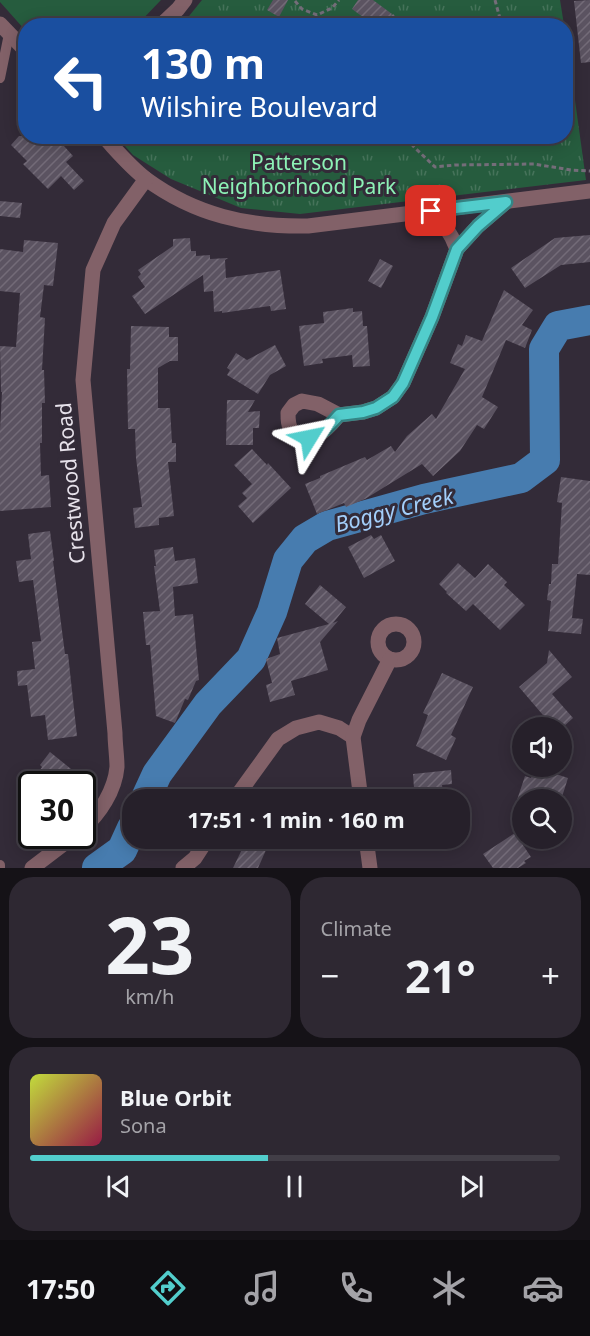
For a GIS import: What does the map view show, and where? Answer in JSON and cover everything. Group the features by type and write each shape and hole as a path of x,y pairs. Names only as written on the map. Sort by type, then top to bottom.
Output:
{"street":[{"path":"168,18 185,0"},
{"path":"5,29 18,43"},
{"path":"110,144 146,179 170,194 225,218 270,226 308,226 590,191"},
{"name":"Crestwood Road","path":"96,814 109,796 117,768 83,380 93,270 114,224 146,179"},
{"path":"339,415 376,408 393,397 403,383 432,317 457,249 478,226 506,202"},
{"path":"431,211 447,227 457,249"},
{"path":"360,789 353,737 359,720 390,659"},
{"path":"242,789 278,739 296,728 319,722 353,737"},
{"path":"32,868 57,849"},
{"path":"183,868 195,858 201,849"},
{"path":"367,849 370,868"}],"lane":[{"path":"0,78 5,29"}],"path":[{"path":"295,1 302,9 317,15 332,8 339,0"},
{"path":"495,0 500,18"},
{"path":"413,144 435,167 534,164 590,171"}],"green space":[{"path":"0,0 161,0 144,18 18,18 18,22"},
{"path":"202,0 560,0 563,18 187,18"},
{"name":"Patterson Neighborhood Park","path":"573,86 586,180 300,214 241,208 171,179 133,155 123,144 573,144"}],"building":[{"path":"273,0 288,0 279,17 267,10"},
{"path":"358,0 373,0 392,14 389,18 364,18 352,9"},
{"path":"590,0 590,62 581,63 574,1"},
{"path":"18,137 18,144 62,144 73,156 66,162 84,181 74,190 61,176 48,189 23,164 27,161 11,145"},
{"path":"0,201 22,203 20,218 0,216"},
{"path":"590,235 590,262 561,265 525,288 511,268 555,238"},
{"path":"190,238 191,251 196,251 196,256 210,255 210,259 228,258 225,260 226,278 280,270 286,309 271,311 270,306 222,313 222,311 214,312 213,291 204,292 203,275 145,314 132,296 145,287 138,277 141,274 138,270 173,246 173,239"},
{"path":"24,240 58,243 53,286 44,285 40,317 45,318 42,370 44,370 45,403 42,403 41,476 49,475 51,507 0,511 2,392 0,346 16,347 20,293 0,291 0,249 23,252"},
{"path":"380,259 393,266 381,288 368,281"},
{"path":"504,290 533,310 522,325 532,330 525,348 506,340 482,397 498,407 484,429 477,425 460,451 433,476 422,464 365,499 346,507 344,503 317,514 305,484 365,457 367,460 391,446 395,452 407,436 432,414 436,419 465,369 450,363 458,344 462,346 466,335 482,341"},
{"path":"353,308 353,312 362,311 363,326 367,326 370,366 353,367 352,355 322,359 323,363 304,366 299,326 324,323 323,312"},
{"path":"131,326 169,327 169,337 178,337 178,361 170,361 158,368 158,408 170,408 172,443 176,443 176,462 168,462 174,516 159,518 159,525 135,528 133,508 142,507 135,429 128,429 127,369 130,369"},
{"path":"275,345 286,366 270,375 258,394 227,375 230,370 227,368 236,353 247,360"},
{"path":"227,400 255,400 248,412 260,411 259,428 253,428 253,445 226,445"},
{"path":"252,449 291,488 253,523 238,506 247,498 242,493 252,484 234,465"},
{"path":"561,477 590,481 590,575 577,574 572,618 583,619 581,634 548,631 551,601 547,600 549,584 551,584 552,564 558,564 562,503 557,502"},
{"path":"50,531 77,736 48,740 45,715 31,717 27,685 18,686 17,671 35,669 32,642 41,641 33,580 19,582 16,561 31,559 28,534"},
{"path":"371,535 374,539 381,535 395,561 364,578 348,547"},
{"path":"173,547 175,561 195,558 198,583 173,587 175,616 193,614 199,680 196,681 188,700 185,699 175,723 156,716 150,645 146,645 143,612 160,611 154,550"},
{"path":"458,563 475,578 488,564 507,582 504,585 525,605 500,630 473,604 466,611 439,584"},
{"path":"320,585 346,607 333,623 338,621 320,642 328,670 291,681 295,695 270,702 266,685 272,683 266,659 280,654 277,638 329,624 305,604"},
{"path":"549,650 572,677 552,694 573,718 572,719 572,717 545,717 519,687 547,663"},
{"path":"442,673 473,687 451,735 456,738 446,760 416,746 428,715 423,713"},
{"path":"50,752 74,771 39,771 42,767 40,765"},
{"path":"451,770 452,784 442,785 443,789 414,788 413,774"},
{"path":"525,777 568,778 564,789 521,789"},
{"path":"512,835 512,849 526,849 531,857 518,868 493,868 483,854"},
{"path":"242,849 266,850 258,868 233,868"}],"waterway":[{"name":"Boggy Creek","path":"150,789 157,774 208,704 251,659 272,612 288,560 305,539 327,526 424,499 521,478 545,460 544,349 558,326 590,320"},
{"name":"Boggy Creek","path":"97,868 122,849"}],"route":[{"path":"309,438 327,429 339,415 376,408 393,397 403,383 432,317 457,249 478,226 506,202 431,211"}]}
